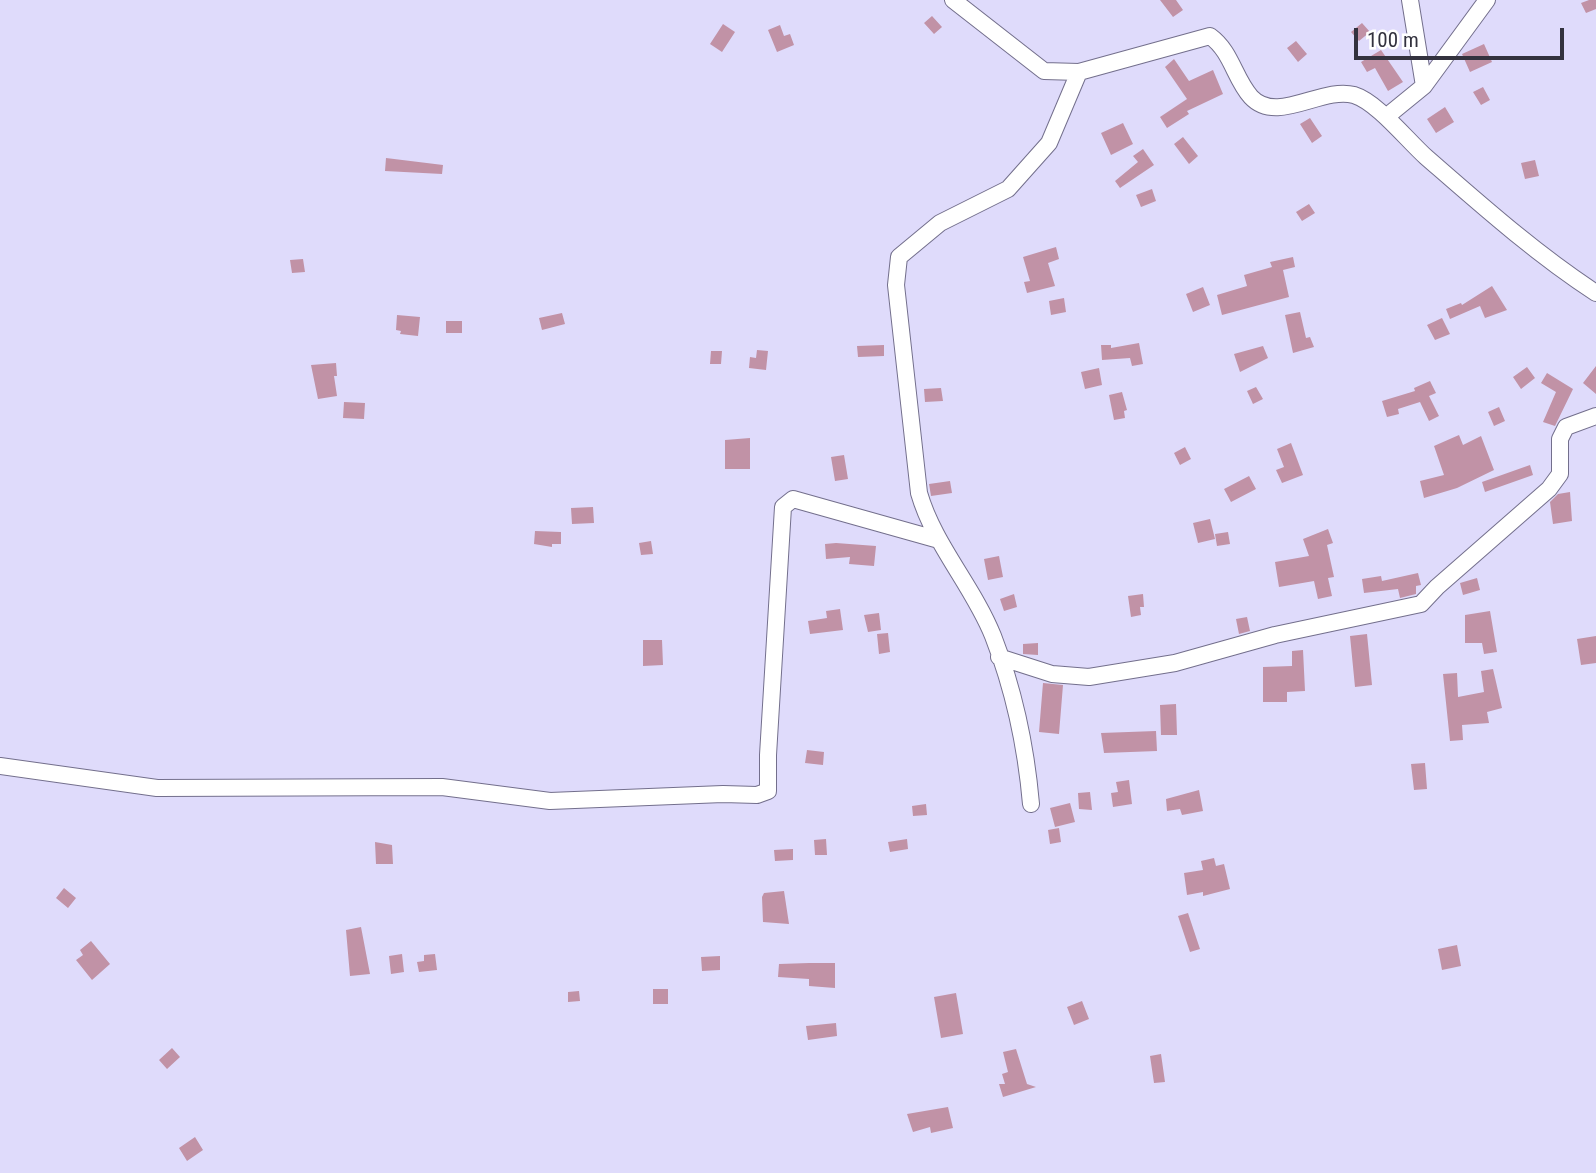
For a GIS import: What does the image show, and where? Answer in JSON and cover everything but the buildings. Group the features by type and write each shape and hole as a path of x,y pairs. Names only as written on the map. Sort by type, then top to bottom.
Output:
{"street":[{"path":"953,0 1044,71 1079,72 1210,36 1223,46 1252,98 1276,108 1326,96 1353,95 1386,117 1424,155 1566,274 1592,286"},
{"path":"1410,0 1424,86"},
{"path":"1386,117 1424,86 1487,0"},
{"path":"1031,804 1026,744 993,635 927,519 919,493 896,285 899,257 940,223 1008,188 1049,143 1079,72"},
{"path":"999,657 1052,674 1089,677 1175,663 1275,635 1421,604 1549,489 1560,474 1560,439 1566,428 1596,416"},
{"path":"0,766 158,788 442,787 550,801 757,795 768,791 783,507 793,499 939,540"}]}
